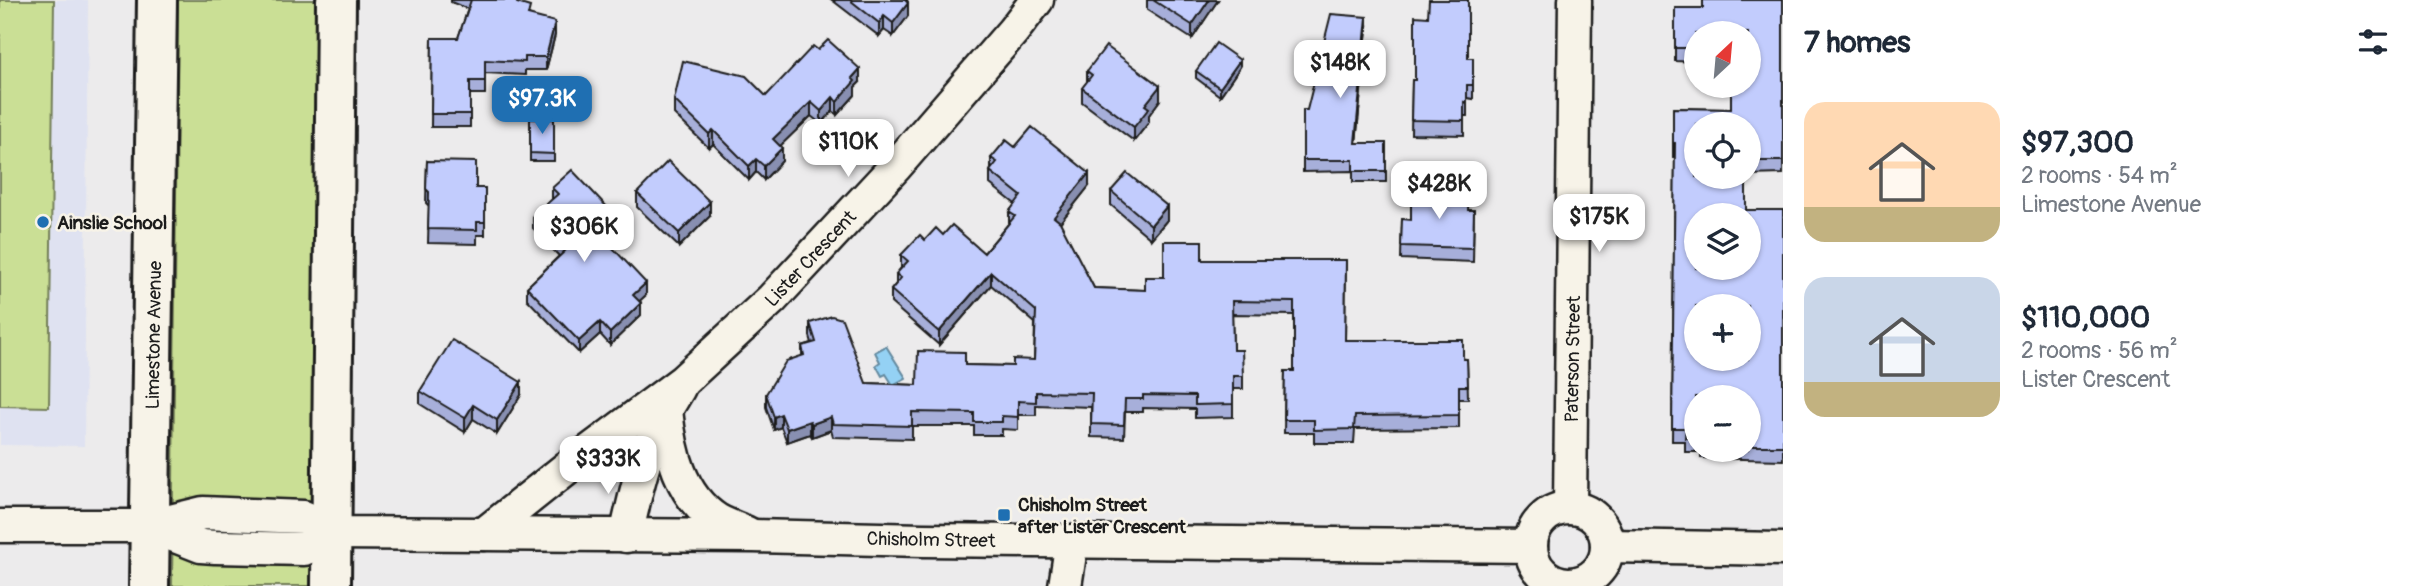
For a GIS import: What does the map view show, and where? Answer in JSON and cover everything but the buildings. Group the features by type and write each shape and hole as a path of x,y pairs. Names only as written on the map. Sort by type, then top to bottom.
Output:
{"main road":[{"name":"Limestone Avenue","path":"149,586 157,0"},
{"path":"331,586 336,0"}],"street":[{"name":"Lister Crescent","path":"484,534 683,381 772,299 879,185 1037,0"},
{"name":"Paterson Street","path":"1570,508 1575,0"},
{"name":"Lister Crescent","path":"626,536 641,468 666,409 683,381"},
{"path":"666,409 668,437 677,468 689,492 716,519 753,536"},
{"path":"1570,508 1581,510 1600,524 1607,546 1600,568 1581,582 1569,585 1547,577 1534,558 1531,546 1533,535 1547,515 1570,508"},
{"path":"0,526 150,526"},
{"name":"Chisholm Street","path":"150,526 201,546 304,549 331,533 1531,546"},
{"path":"1065,586 1072,541"},
{"path":"1607,546 1783,549"}],"shaded area":[{"name":"Ainslie School","path":"0,0 88,0 84,446 0,445"}],"green space":[{"path":"0,0 54,0 49,407 0,406"},
{"path":"178,0 321,0 315,586 172,586"}],"water":[{"path":"538,83 556,83 556,117 539,118"},
{"path":"886,346 906,378 893,385 886,374 882,376 876,365 880,362 875,352"}],"place":[{"name":"Ainslie School","path":"43,222"},
{"name":"Chisholm Street after Lister Crescent","path":"1004,515"}]}
